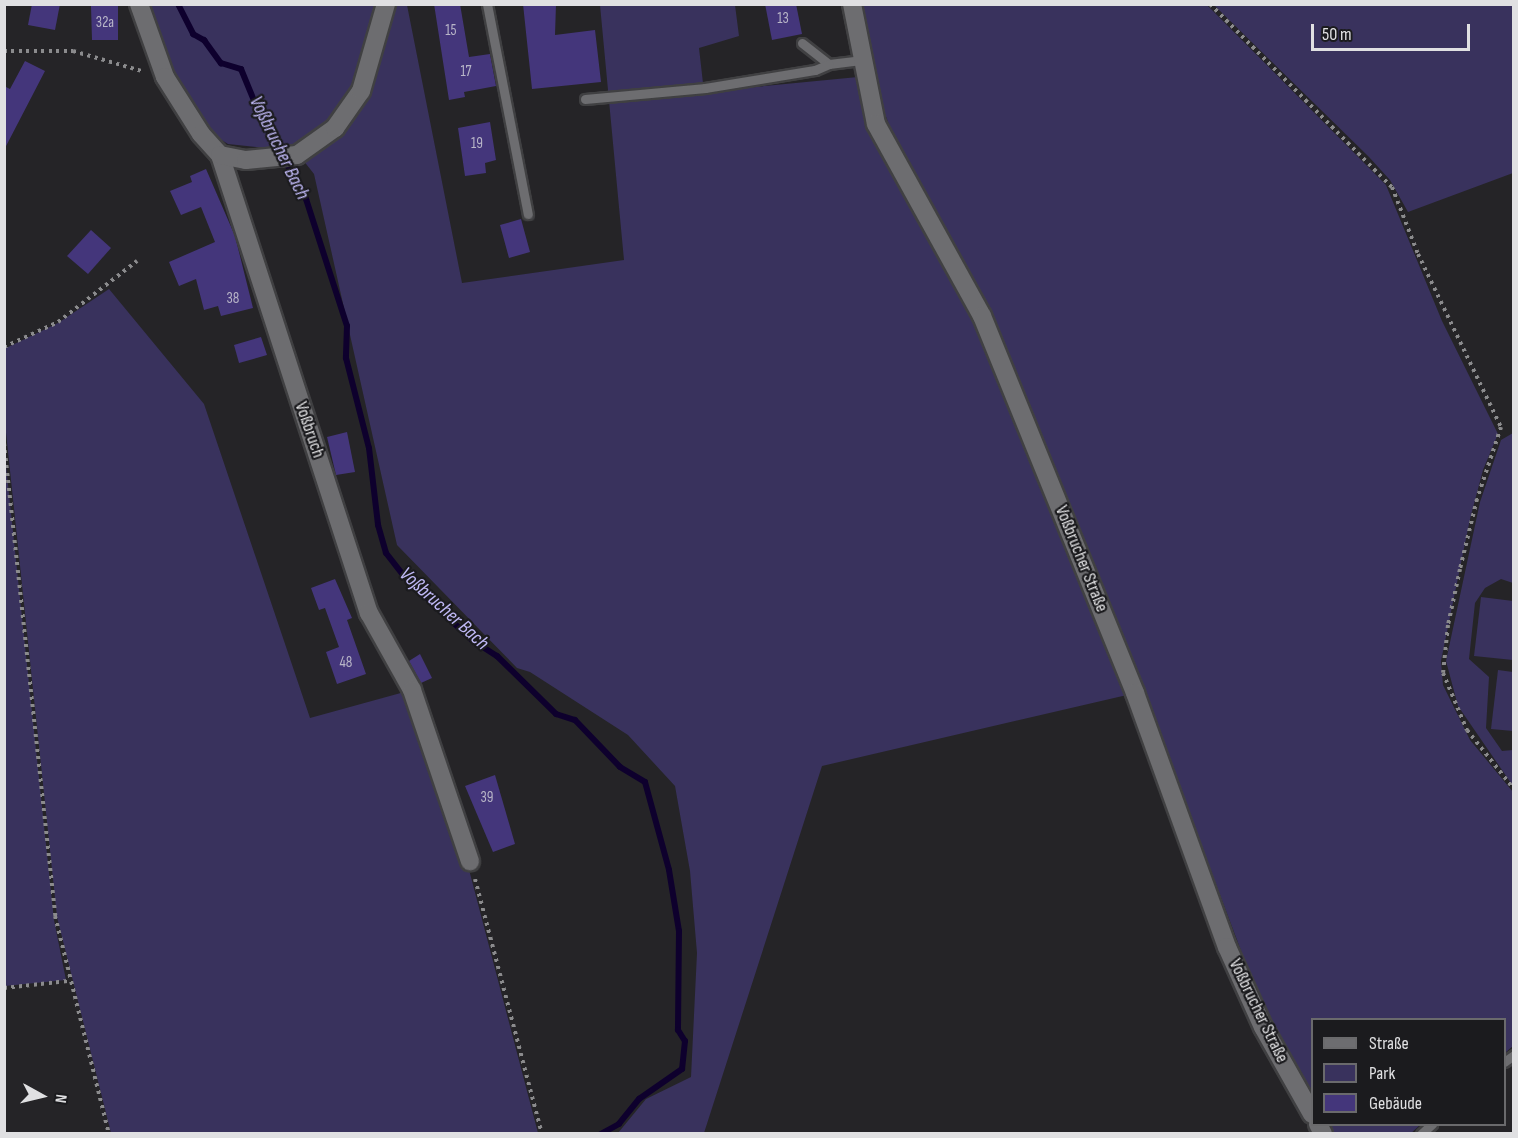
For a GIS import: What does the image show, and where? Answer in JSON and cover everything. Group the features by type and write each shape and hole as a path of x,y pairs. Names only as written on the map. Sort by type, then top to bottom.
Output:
{"street":[{"name":"Voßbruch","path":"139,4 165,77 201,134 220,155 369,613 412,690 470,861"},
{"path":"220,155 269,160 297,155 335,128 361,91 386,4"},
{"name":"Voßbrucher Straße","path":"852,4 876,124 982,316 1135,693 1227,947 1263,1027 1311,1112"}],"lane":[{"path":"487,4 528,214"},
{"path":"802,43 829,64"},
{"path":"585,99 705,88 815,70 829,64 863,60"}],"path":[{"path":"1210,4 1392,187 1418,254 1501,427 1477,499 1460,569 1448,626 1443,674 1467,730 1514,789"},
{"path":"4,51 73,51 165,77"},
{"path":"4,347 58,322 137,261"},
{"path":"4,443 55,916 68,981 109,1134"},
{"path":"470,861 542,1134"},
{"path":"4,988 68,981"}],"green space":[{"path":"146,5 383,5 358,88 317,139 284,150 228,144 207,131 174,73"},
{"path":"396,5 407,5 462,283 624,260 600,5 735,5 739,36 699,48 704,92 858,77 981,330 1127,695 822,766 704,1133 618,1133 646,1099 691,1077 697,953 690,871 675,786 628,735 530,672 517,668 397,545 314,174 303,160 329,144 354,119 373,87"},
{"path":"862,5 1207,5 1386,185 1442,321 1498,434 1483,470 1470,519 1441,661 1443,685 1470,740 1513,792 1514,1045 1506,1052 1506,1018 1311,1018 1311,1097 1254,985 1134,667 1003,340 894,138 882,106"},
{"path":"1214,5 1513,5 1513,173 1408,212 1390,180 1369,157"},
{"path":"109,289 204,404 310,718 408,691 467,862 538,1133 111,1133 57,917 5,423 4,349 58,323"},
{"path":"1513,433 1513,583 1501,579 1485,588 1475,603 1469,659 1489,677 1486,728 1502,751 1513,750 1513,786 1458,706 1446,661 1480,502 1501,440"},
{"path":"5,456 54,920 66,980 5,986"},
{"path":"1481,597 1513,601 1513,660 1474,656"},
{"path":"1498,670 1513,672 1513,731 1491,729"},
{"path":"1327,1126 1419,1126 1410,1134 1331,1133"}],"building":[{"path":"32,4 60,4 55,30 28,25"},
{"path":"434,4 460,4 469,57 490,54 496,86 464,92 465,97 449,100"},
{"path":"523,4 556,4 555,35 595,30 601,82 532,89"},
{"path":"765,4 796,4 802,34 772,40"},
{"path":"91,6 118,6 118,40 92,40"},
{"path":"25,61 45,71 4,150 4,86 10,89"},
{"path":"490,122 496,160 485,163 486,173 465,176 458,128"},
{"path":"206,169 235,236 253,308 221,316 218,306 204,310 196,279 179,286 169,262 215,242 201,207 181,215 170,191 192,182 190,176"},
{"path":"521,219 530,252 509,258 500,225"},
{"path":"91,230 111,248 88,274 67,256"},
{"path":"261,337 267,355 239,363 234,345"},
{"path":"347,432 355,472 336,475 327,437"},
{"path":"335,579 352,618 347,620 366,674 337,684 326,652 339,647 325,608 319,610 311,588"},
{"path":"420,654 432,678 421,683 409,661"},
{"path":"495,775 515,844 493,852 465,786"}],"waterway":[{"name":"Voßbrucher Bach","path":"178,4 193,34 204,40 221,63 241,69 260,115 306,199 347,326 346,358 369,448 378,525 386,553 404,576 472,640 497,656 556,714 575,720 620,767 645,782 669,870 679,931 678,1030 685,1041 682,1069 639,1099 619,1124 601,1134"}]}
